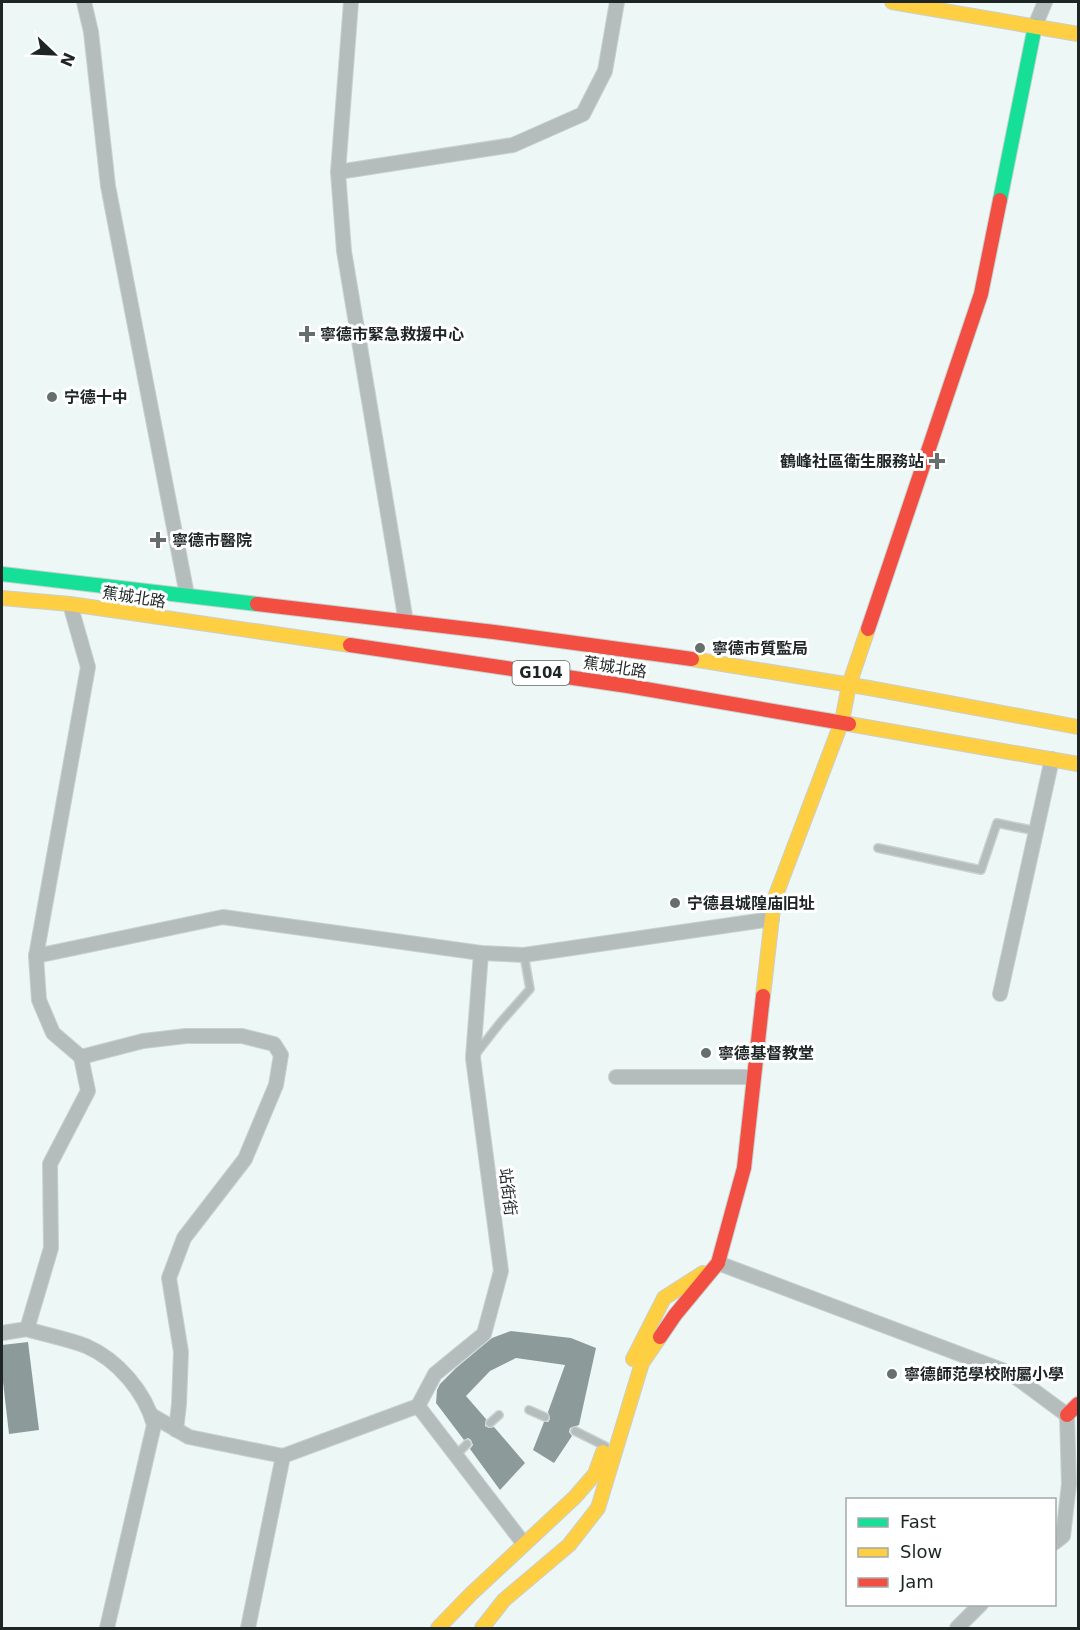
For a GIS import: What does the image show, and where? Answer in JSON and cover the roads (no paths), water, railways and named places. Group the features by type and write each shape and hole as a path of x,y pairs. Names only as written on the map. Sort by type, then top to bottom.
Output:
{"main road":[{"path":"892,2 1078,34"},
{"path":"482,1629 504,1600 569,1545 598,1508 642,1363 675,1315 718,1263 744,1168 774,900 842,722 849,685 981,294 1035,26"},
{"name":"蕉城北路","path":"2,574 660,654 1078,726"},
{"name":"蕉城北路","path":"2,598 70,604 628,686 1078,764"},
{"path":"438,1629 471,1594 575,1497 595,1474 631,1362 664,1298 718,1263"},
{"path":"1067,1414 1078,1404"}],"street":[{"path":"84,2 91,32 108,186 187,595"},
{"path":"351,2 338,172 344,251 406,622"},
{"path":"338,172 513,145 583,114 605,71 617,2"},
{"path":"1035,26 1045,2"},
{"path":"27,1329 51,1248 50,1164 87,1092 81,1057 53,1033 39,1000 36,956 88,667 70,604"},
{"path":"1000,994 1052,759"},
{"path":"36,956 223,917 481,953 524,955 772,919"},
{"name":"站街街","path":"418,1406 435,1374 484,1334 501,1271 473,1058 481,953"},
{"path":"81,1057 143,1041 186,1036 242,1036 274,1044 281,1055 276,1084 245,1159 184,1238 169,1278 181,1352 176,1431"},
{"path":"616,1077 754,1077"},
{"path":"718,1263 1010,1373 1067,1414 1069,1484 1063,1536 1056,1541"},
{"path":"2,1332 27,1329 87,1347 117,1365 139,1392 151,1415 154,1425 107,1629"},
{"path":"151,1415 189,1437 283,1456 418,1406 524,1545"},
{"path":"248,1629 283,1456"},
{"path":"957,1629 980,1606"}],"lane":[{"path":"878,848 981,870 997,823 1036,831"},
{"path":"473,1058 530,989 524,955"},
{"path":"529,1410 546,1417"},
{"path":"490,1423 499,1415"},
{"path":"575,1431 605,1446"},
{"path":"456,1455 467,1444"}],"place":[{"name":"寧德市緊急救援中心","path":"307,334"},
{"name":"宁德十中","path":"52,397"},
{"name":"鶴峰社區衛生服務站","path":"937,461"},
{"name":"寧德市醫院","path":"158,540"},
{"name":"寧德市質監局","path":"700,648"},
{"name":"宁德县城隍庙旧址","path":"675,903"},
{"name":"寧德基督教堂","path":"706,1053"},
{"name":"寧德師范學校附屬小學","path":"892,1374"}]}
